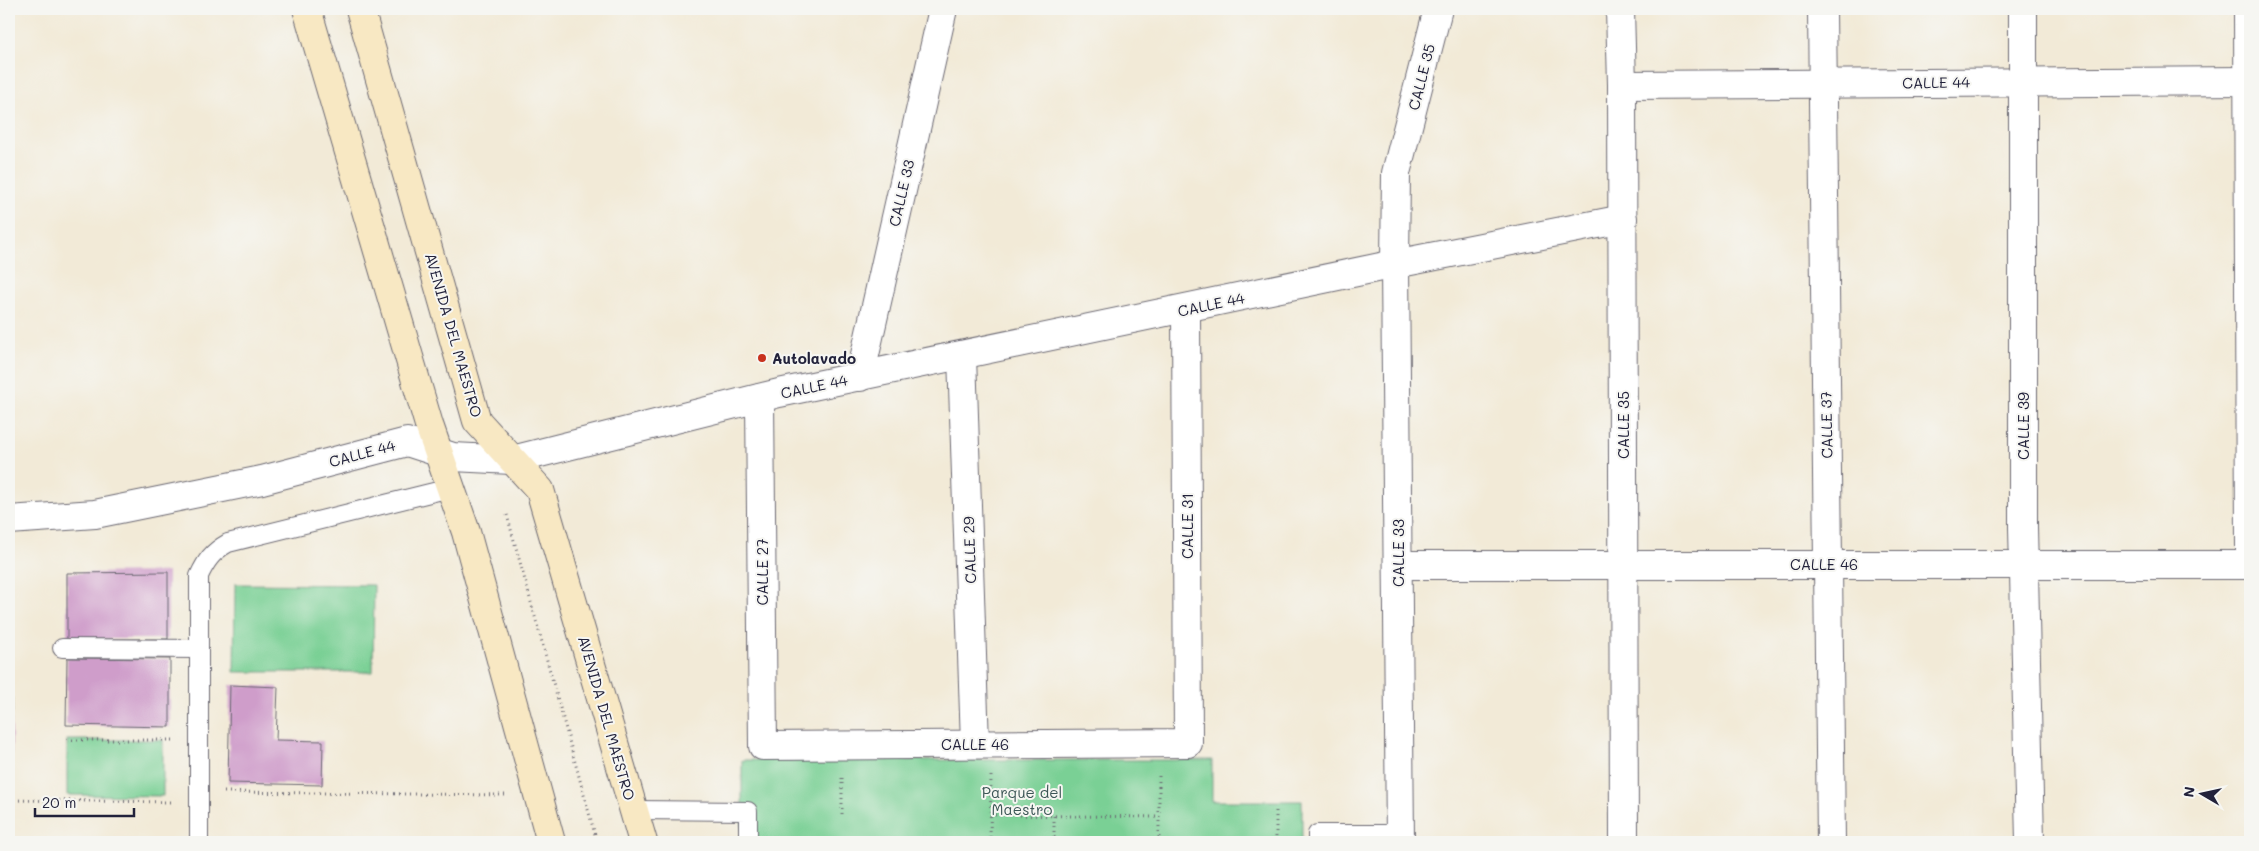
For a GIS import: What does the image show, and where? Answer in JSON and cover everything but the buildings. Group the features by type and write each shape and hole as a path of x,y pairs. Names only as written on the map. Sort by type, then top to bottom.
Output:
{"street":[{"path":"307,9 438,452 466,532 551,842"},
{"name":"AVENIDA DEL MAESTRO","path":"360,9 477,421 540,490 643,842"},
{"name":"CALLE 33","path":"860,377 943,9"},
{"name":"CALLE 35","path":"1395,264 1396,173 1438,9"},
{"name":"CALLE 35","path":"1620,9 1623,219 1624,842"},
{"name":"CALLE 37","path":"1822,9 1831,842"},
{"name":"CALLE 39","path":"2023,9 2024,565 2030,842"},
{"path":"2248,9 2250,552"},
{"name":"CALLE 44","path":"1622,85 2249,81"},
{"name":"CALLE 44","path":"9,520 95,514 262,480 406,442 453,457 512,460 760,398 1395,264 1623,219"},
{"name":"CALLE 33","path":"1395,264 1400,838"},
{"name":"CALLE 31","path":"1186,309 1188,743"},
{"name":"CALLE 29","path":"962,356 975,744"},
{"name":"CALLE 27","path":"760,398 763,746"},
{"name":"CALLE 46","path":"1398,564 2250,565"},
{"name":"CALLE 46","path":"763,746 1188,743"}],"lane":[{"path":"199,842 198,576 206,561 215,550 228,543 450,488"},
{"path":"62,648 199,649"},
{"path":"634,810 748,810 748,842"},
{"path":"1317,842 1317,834 1400,838"}],"path":[{"path":"506,515 597,842"},
{"path":"67,740 198,741"},
{"path":"1159,766 1159,842"},
{"path":"990,842 991,767"},
{"path":"842,768 842,814"},
{"path":"219,790 224,792 505,795 508,805"},
{"path":"9,800 199,802"},
{"path":"1276,808 1276,842"},
{"path":"990,815 1159,817"},
{"path":"1054,816 1054,842"}],"green space":[{"path":"235,584 374,585 373,672 234,672"},
{"path":"67,740 163,740 163,796 67,795"},
{"name":"Parque del Maestro","path":"742,760 1212,760 1212,801 1302,801 1302,842 742,842"}],"place":[{"name":"Autolavado","path":"762,358"}]}
